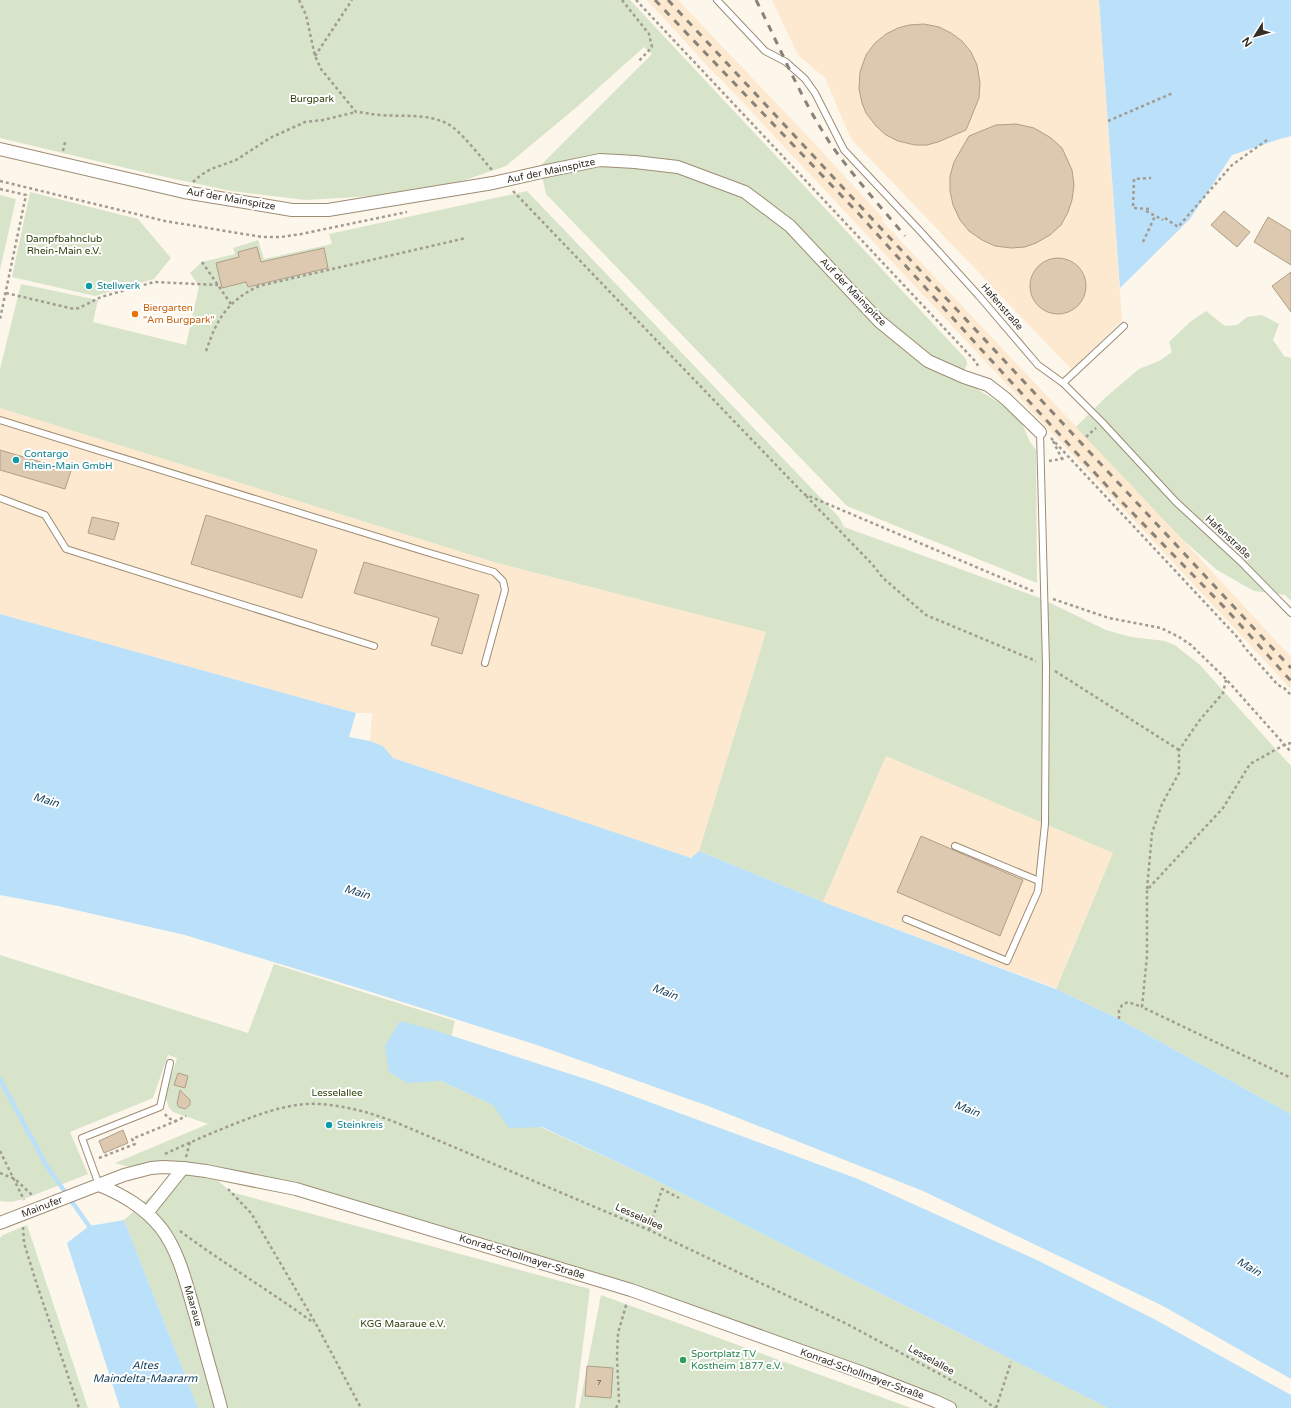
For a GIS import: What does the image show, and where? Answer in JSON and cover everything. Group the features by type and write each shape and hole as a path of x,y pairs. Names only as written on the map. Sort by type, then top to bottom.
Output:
{"street":[{"name":"Auf der Mainspitze","path":"0,149 187,192 292,210 328,210 502,181 600,160 678,167 745,192 790,226 879,321 928,361 964,377 988,385 1006,399 1040,432"},
{"name":"Konrad-Schollmayer-Straße","path":"79,1193 141,1170 163,1167 206,1171 296,1189 631,1290 866,1374 950,1408"},
{"path":"147,1213 183,1168"},
{"name":"Maaraue","path":"99,1185 122,1195 147,1213 167,1237 185,1277 221,1408"},
{"name":"Mainufer","path":"0,1223 79,1193"}],"lane":[{"name":"Hafenstraße","path":"717,0 765,51 786,62 805,79 815,93 844,150 932,243 1038,365 1063,383 1102,422 1176,502 1240,561 1291,614"},
{"path":"1063,383 1124,326"},
{"path":"0,420 415,549 494,572 503,581 505,590 485,663"},
{"path":"906,919 1007,961 1038,890 1045,824 1046,666 1040,432"},
{"path":"0,498 45,515 66,549 374,646"},
{"path":"955,846 1039,881"},
{"path":"99,1185 82,1138 160,1107 170,1063"}],"path":[{"path":"299,0 306,15 315,56 320,69 356,112"},
{"path":"315,56 352,0"},
{"path":"622,0 649,34 652,47 639,61"},
{"path":"636,0 976,362 988,385"},
{"path":"1108,121 1174,93"},
{"path":"187,192 194,180 211,169 236,160 270,138 305,122 323,120 356,112 379,115 419,116 448,124 469,144 502,181 516,193 872,564 883,578 926,615 1046,666 1179,750"},
{"path":"1146,212 1164,219 1178,228 1232,165 1267,140"},
{"path":"1149,209 1133,208 1134,179 1151,178"},
{"path":"0,181 178,223"},
{"path":"0,188 26,195 0,320"},
{"path":"1143,242 1155,216"},
{"path":"206,351 214,328 228,307 244,293 259,286 466,238"},
{"path":"202,262 231,304"},
{"path":"6,293 74,309 101,297 154,282 218,285"},
{"path":"1040,432 1052,438 1239,639 1245,648 1278,684 1291,695"},
{"path":"1052,438 1062,459 1066,456"},
{"path":"804,494 1044,596 1109,618 1161,628 1179,637 1191,645 1226,679 1291,752"},
{"path":"1142,1007 1147,956 1147,890 1152,833 1162,804 1179,773 1179,750 1199,721 1223,693 1226,679"},
{"path":"1147,890 1224,808 1250,764 1284,745 1291,743"},
{"path":"1119,1019 1119,1012 1122,1005 1128,1002 1142,1007 1291,1078"},
{"name":"Lesselallee","path":"190,1142 256,1116 296,1105 319,1104 355,1109 382,1116 649,1230 847,1324 975,1393 996,1408"},
{"path":"160,1107 168,1118 176,1121"},
{"path":"90,1161 135,1144 132,1139 186,1116"},
{"path":"0,1150 15,1179 26,1213 24,1243 32,1271 79,1408"},
{"path":"0,1173 15,1179 44,1206"},
{"path":"226,1187 251,1213 316,1324 361,1408"},
{"path":"649,1230 662,1189 679,1198"},
{"path":"178,1230 212,1255 316,1324"},
{"path":"616,1408 619,1402 617,1358 618,1333 631,1290"},
{"path":"996,1408 1011,1362"}],"shaded area":[{"path":"647,0 678,0 815,144 883,218 882,221 1182,539 1291,657 1291,689 717,76"},
{"path":"772,0 1099,0 1122,320 1072,370 851,139 825,78 798,55"},
{"path":"0,408 497,563 766,632 699,851 691,858 392,758 383,746 370,741 372,713 356,713 0,614"},
{"path":"886,756 1113,853 1056,988 823,902"}],"green space":[{"name":"Burgpark","path":"0,0 630,0 966,359 967,364 964,371 966,382 1001,404 1021,421 1030,442 1036,450 1037,583 847,506 546,194 540,166 652,54 644,47 578,106 506,166 465,180 429,188 373,196 306,200 231,191 147,173 0,138"},
{"path":"527,191 839,517 844,527 1040,598 1106,630 1131,637 1165,641 1176,646 1200,665 1291,766 1291,1114 1119,1019 1056,989 1113,853 886,756 823,902 699,851 766,632 497,563 0,408 0,369 21,284 98,300 93,322 186,345 199,286 190,273 202,262 235,254 233,248 258,240 264,259 332,244 329,234"},
{"name":"Dampfbahnclub Rhein-Main e.V.","path":"30,192 138,219 171,258 154,279 95,296 12,277"},
{"path":"0,195 16,199 0,270"},
{"path":"1206,311 1225,326 1237,325 1247,317 1262,315 1279,324 1273,340 1284,356 1291,358 1291,601 1285,595 1254,591 1217,570 1182,539 1076,427 1106,397 1139,369 1159,361 1172,352 1169,342 1190,322"},
{"name":"KGG Maaraue e.V.","path":"0,955 248,1033 274,964 455,1021 441,1081 651,1178 1108,1408 950,1408 866,1374 404,1221 207,1171 231,1192 590,1289 575,1408 198,1408 124,1220 182,1168 141,1170 115,1163 208,1124 173,1112 169,1108 165,1095 177,1058 168,1055 153,1098 70,1132 88,1174 24,1199 11,1202 0,1201"},
{"path":"27,1225 88,1408 0,1408 0,1238 3,1235"},
{"name":"Sportplatz TV Kostheim 1877 e.V.","path":"601,1295 911,1408 579,1408"}],"water":[{"path":"1099,0 1291,0 1291,136 1232,155 1190,219 1120,288"},
{"name":"Main","path":"0,614 356,713 349,737 370,741 383,746 393,758 691,858 699,851 823,902 1056,989 1119,1019 1291,1114 1291,1379 1163,1306 923,1191 708,1106 540,1046 185,935 58,906 0,895"},
{"path":"400,1021 434,1030 595,1082 858,1179 1039,1261 1154,1319 1291,1395 1291,1408 1108,1408 651,1178 542,1127 509,1128 493,1105 441,1081 407,1083 389,1072 385,1046"},
{"name":"Altes Maindelta-Maararm","path":"124,1220 198,1408 120,1408 67,1243 89,1226"}],"building":[{"path":"924,24 939,27 951,33 962,41 971,52 977,65 980,83 979,98 966,130 938,142 927,145 915,145 898,141 886,135 876,126 866,113 859,89 860,72 866,55 875,43 886,34 898,28 909,25"},
{"path":"1016,124 1034,128 1051,138 1062,148 1072,170 1074,185 1072,200 1061,225 1050,235 1036,243 1025,247 1011,248 995,246 982,240 969,231 960,220 953,205 950,191 950,176 954,162 969,136 996,125"},
{"path":"1224,211 1250,232 1237,247 1211,225"},
{"path":"1268,217 1291,231 1291,265 1254,242"},
{"path":"257,247 261,262 324,248 328,268 248,287 246,282 222,288 216,263 239,257 238,252"},
{"path":"1058,258 1069,260 1078,266 1084,275 1086,286 1084,297 1078,306 1069,312 1058,314 1047,312 1038,306 1032,297 1030,286 1032,275 1038,266 1047,260"},
{"path":"1291,272 1291,312 1272,286"},
{"name":"Contargo Rhein-Main GmbH","path":"0,450 71,471 65,489 0,470"},
{"path":"206,515 317,550 302,598 191,564"},
{"path":"92,517 119,523 114,540 88,533"},
{"path":"364,562 479,595 462,654 431,645 439,618 354,593"},
{"path":"921,836 1023,880 1000,936 897,892"},
{"path":"178,1073 188,1076 185,1088 174,1085"},
{"path":"180,1090 190,1100 190,1105 185,1109 179,1107 177,1104"},
{"path":"123,1130 128,1143 104,1153 99,1141"},
{"path":"587,1366 613,1368 611,1398 585,1396"}],"waterway":[{"path":"0,1079 46,1165 89,1226"}],"railway":[{"path":"655,0 858,213 1118,498 1226,609 1291,681"},
{"path":"668,0 1291,668"},
{"path":"756,0 801,93 821,129 849,169 905,236"}],"place":[{"name":"Stellwerk","path":"89,286"},
{"name":"Biergarten \"Am Burgpark\"","path":"135,314"},
{"name":"Contargo Rhein-Main GmbH","path":"16,460"},
{"name":"Steinkreis","path":"329,1125"},
{"name":"Sportplatz TV Kostheim 1877 e.V.","path":"683,1360"}]}
